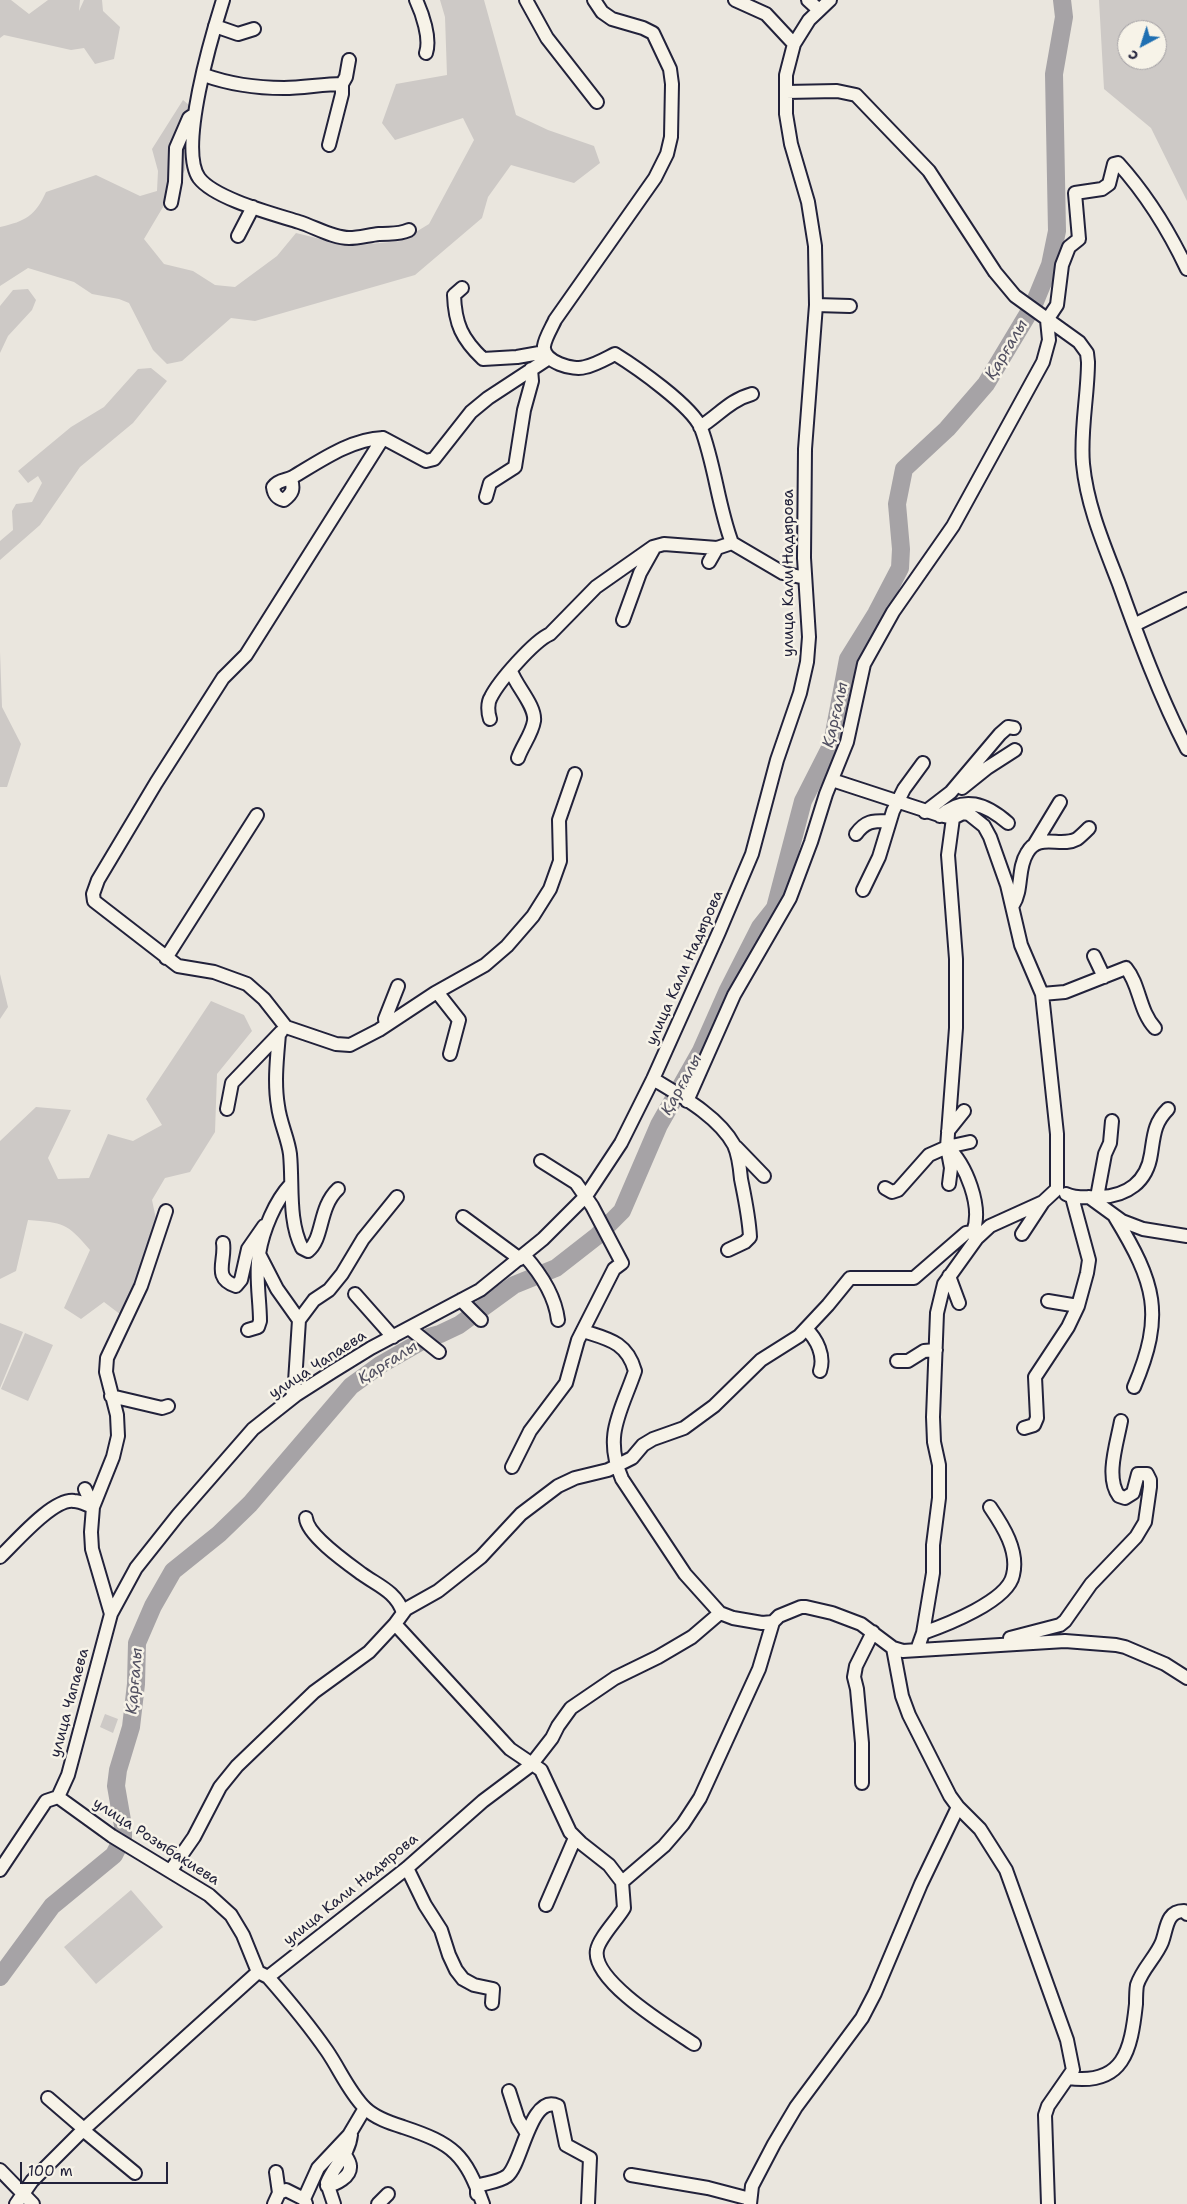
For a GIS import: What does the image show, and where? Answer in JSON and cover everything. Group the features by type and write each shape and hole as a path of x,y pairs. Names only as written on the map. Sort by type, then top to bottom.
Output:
{"street":[{"path":"223,0 194,114 192,129 195,167 199,177 223,194 253,207 340,237 391,235 409,230"},
{"path":"416,0 424,26 428,48 426,53"},
{"path":"526,0 547,38 597,102"},
{"path":"547,355 544,346 555,320 655,178 667,154 671,137 672,84 670,69 653,33 612,19 602,12 594,0"},
{"path":"735,0 757,8 774,21 794,44"},
{"path":"757,8 767,0"},
{"path":"808,0 819,10"},
{"name":"улица Кали Надырова","path":"653,1079 752,854 777,760 800,693 807,662 809,637 804,578 805,449 816,305 815,246 808,202 791,144 786,114 786,75 794,44 809,20 830,0"},
{"path":"215,26 238,34 254,29"},
{"path":"329,145 342,94 342,84 346,77 350,60"},
{"path":"204,74 239,84 263,87 285,88 342,84"},
{"path":"786,92 829,91 856,95 928,172 995,272 1015,296 1079,342 1087,353 1088,378 1082,444 1085,480 1101,537 1134,625 1177,730 1187,749"},
{"path":"170,202 174,192 176,148 189,118 194,114"},
{"path":"1042,317 1057,305 1062,265 1069,248 1079,239 1075,193 1102,188 1110,184 1114,164 1118,163 1137,184 1177,248 1187,269"},
{"path":"238,236 253,207"},
{"path":"462,288 454,295 455,311 459,326 470,346 483,359 547,355 571,366 584,368 615,354 644,372 690,412 700,427 723,519 732,542 783,573 804,578"},
{"path":"816,305 850,306"},
{"path":"685,1100 734,995 790,898 847,742 855,710 858,684 864,664 893,612 953,526 1043,362 1049,340 1042,317"},
{"path":"290,478 351,446 370,439 383,438 426,461 434,459 471,412 488,398 531,370 547,355"},
{"path":"486,497 490,483 515,467 524,410 532,381 531,370"},
{"path":"700,427 727,405 740,397 752,394"},
{"path":"338,1189 330,1196 322,1216 314,1246 308,1251 302,1248 298,1241 291,1184 290,1153 278,1107 276,1064 283,1030 264,999 247,984 214,972 178,966 94,901 93,894 98,880 156,783 223,678 246,655 383,438"},
{"path":"490,719 488,713 490,698 511,671 542,638 550,634 596,587 635,558 656,546 664,544 718,548 732,542"},
{"path":"623,620 640,573 656,546"},
{"path":"709,562 718,548"},
{"path":"1134,625 1187,599"},
{"path":"511,671 515,683 533,710 534,721 518,758"},
{"path":"925,812 944,798 972,769 1000,734 1008,727 1014,728"},
{"path":"944,798 955,793 987,768 1015,750"},
{"path":"863,890 879,857 890,821 904,789 922,763"},
{"path":"283,1030 336,1044 350,1045 485,965 507,946 546,896 560,861 559,820 575,774"},
{"path":"832,780 925,812 946,817 963,813 969,814 984,826 990,837 1013,905 1013,913 1021,945 1042,994 1057,1134 1057,1189 1043,1202 1022,1234"},
{"path":"1013,905 1019,889 1023,860 1060,802"},
{"path":"949,1184 950,1168 947,1147 956,1028 956,959 946,817 958,804 968,804 993,812 1008,823"},
{"path":"166,958 257,815"},
{"path":"856,834 869,821 890,821"},
{"path":"1034,845 1052,840 1076,839 1088,828"},
{"path":"1094,956 1104,977"},
{"path":"1042,994 1065,992 1126,968 1130,973 1144,1012 1155,1028"},
{"path":"386,1025 385,1019 398,986"},
{"path":"437,992 459,1020 450,1054"},
{"path":"227,1109 232,1083 283,1030"},
{"path":"653,1079 718,1125 734,1146 764,1176"},
{"name":"улица Чапаева","path":"58,1797 65,1786 111,1614 136,1568 178,1515 253,1429 292,1398 393,1337 413,1332 466,1305 480,1290 522,1257 586,1196 621,1143 653,1079"},
{"path":"1057,1189 1072,1197 1119,1195 1132,1189 1148,1165 1154,1127 1160,1116 1168,1109"},
{"path":"948,1131 964,1111"},
{"path":"1093,1197 1110,1143 1112,1121"},
{"path":"885,1188 892,1192 898,1190 929,1155 947,1147 970,1142"},
{"path":"728,1250 745,1242 750,1237 739,1160 734,1146"},
{"path":"947,1147 961,1162 972,1189 975,1234"},
{"path":"512,1467 530,1431 566,1383 573,1354 584,1330 614,1269 622,1263 600,1220 576,1183 541,1161"},
{"path":"248,1330 258,1328 260,1320 259,1254 269,1221 284,1192 291,1184"},
{"path":"292,1398 295,1382 299,1320 314,1300 329,1290 342,1274 363,1239 397,1197"},
{"path":"1024,1428 1034,1424 1037,1418 1035,1377 1068,1327 1078,1306 1089,1260 1072,1197"},
{"path":"1093,1197 1115,1217 1132,1226 1187,1236"},
{"path":"917,1650 923,1633 933,1573 939,1478 933,1423 937,1312 944,1284 975,1234 1043,1202"},
{"path":"111,1614 92,1548 91,1532 93,1507 113,1457 118,1436 117,1415 106,1372 107,1358 141,1286 166,1211"},
{"path":"463,1217 537,1269 546,1283 557,1309 558,1320"},
{"path":"1115,1217 1142,1266 1153,1307 1152,1330 1147,1356 1134,1387"},
{"path":"223,1243 224,1250 221,1269 224,1278 230,1284 236,1286 241,1280 248,1249 259,1230 269,1221"},
{"path":"171,1870 194,1837 220,1787 237,1766 314,1692 369,1652 403,1613 482,1557 522,1514 558,1486 575,1478 616,1466 632,1458 643,1445 653,1439 684,1428 714,1406 761,1360 788,1345 806,1329 850,1278 914,1278 966,1233 975,1234"},
{"path":"259,1254 278,1289 299,1320"},
{"path":"949,1276 960,1303"},
{"path":"355,1294 393,1337"},
{"path":"1048,1301 1078,1306"},
{"path":"466,1305 481,1320"},
{"path":"806,1329 815,1338 818,1346 822,1365 820,1371"},
{"path":"584,1330 614,1341 628,1356 635,1371 614,1425 612,1444 616,1466 622,1479 685,1574 720,1613 748,1622 773,1622 801,1607 806,1607 839,1615 861,1624 892,1648 903,1651 1065,1641 1125,1647 1164,1664 1187,1678"},
{"path":"413,1332 434,1349"},
{"path":"897,1361 908,1361 924,1351 936,1350"},
{"path":"111,1396 162,1408 168,1406"},
{"path":"998,1644 1014,1636 1039,1631 1065,1621 1091,1584 1136,1536 1145,1522 1150,1487 1150,1480 1147,1474 1138,1474 1133,1493 1125,1498 1119,1496 1112,1485 1112,1474 1121,1421"},
{"path":"85,1489 93,1507"},
{"path":"0,1557 51,1508 62,1502 73,1500 93,1507"},
{"path":"923,1633 960,1619 984,1605 1005,1588 1013,1576 1011,1545 990,1507"},
{"path":"306,1518 307,1524 318,1538 364,1575 379,1583 401,1606 403,1613"},
{"path":"926,1534 929,1554 933,1559"},
{"name":"улица Кали Надырова","path":"16,2204 23,2192 83,2130 263,1974 408,1868 483,1801 531,1765 552,1738 571,1708 614,1678 658,1657 692,1637 720,1613"},
{"path":"622,1882 664,1846 683,1824 700,1798 759,1669 773,1622"},
{"path":"395,1624 510,1749 541,1770 570,1832 609,1865 622,1882 624,1908 598,1945 596,1953 598,1960 609,1978 633,2002 694,2044"},
{"path":"862,1783 862,1743 857,1689 854,1677 856,1666 873,1632"},
{"path":"892,1648 902,1696 909,1715 950,1796 980,1829 1006,1870 1066,2040 1073,2070 1048,2106 1044,2115 1048,2204"},
{"path":"2,1864 46,1801 58,1797"},
{"name":"улица Розыбакиева","path":"58,1797 112,1836 171,1870 209,1895 231,1915 263,1974 319,2039 349,2088 365,2108"},
{"path":"631,2175 708,2188 750,2201 752,2186 796,2107 862,2018 875,1993 921,1884 958,1807"},
{"path":"546,1905 559,1879 575,1838"},
{"path":"408,1868 425,1905 441,1930 456,1970 463,1979 474,1985 493,1989 492,2003"},
{"path":"1068,2078 1084,2080 1099,2077 1114,2071 1122,2062 1128,2051 1131,2039 1137,1986 1162,1942 1169,1918 1178,1911 1184,1911 1187,1914"},
{"path":"509,2091 518,2120 526,2132"},
{"path":"48,2098 136,2174"},
{"path":"477,2186 506,2177 516,2162 525,2140 526,2132 539,2111 550,2104 558,2106 566,2145 590,2158 588,2204"},
{"path":"277,2198 286,2190 305,2202 318,2168 352,2130 365,2108 388,2122 432,2137 458,2150 477,2186 483,2204"},
{"path":"334,2204 327,2186 330,2174 345,2155 350,2143 352,2130"},
{"path":"0,2170 33,2204"},
{"path":"276,2172 277,2198"},
{"path":"477,2186 477,2204"},
{"path":"378,2204 388,2194"}],"shaded area":[{"path":"0,0 11,0 29,14 48,0 80,0 79,11 84,0 102,0 103,11 120,27 114,59 95,64 84,48 71,50 4,35 0,38"},
{"path":"440,0 484,0 516,115 548,130 594,146 600,163 574,183 511,165 488,197 482,218 415,275 255,321 231,318 182,361 167,364 153,350 129,303 119,299 92,294 74,282 28,268 0,286 0,227 23,220 29,216 38,207 46,192 96,175 140,196 157,191 158,171 152,149 183,100 189,105 185,170 144,239 164,264 193,271 215,285 235,287 277,256 296,233 349,246 401,241 429,224 474,140 463,118 395,140 382,123 396,84 447,75 445,17"},
{"path":"1099,0 1187,0 1187,201 1151,128 1104,89"},
{"path":"28,289 36,300 32,310 8,336 0,353 0,306 13,290"},
{"path":"151,368 167,381 133,423 80,467 40,525 0,560 0,541 13,530 12,511 16,504 32,502 42,483 38,476 28,483 18,471 71,427 104,407 138,369"},
{"path":"0,652 2,707 21,744 7,787 0,787"},
{"path":"0,974 8,1007 0,1019"},
{"path":"211,1001 244,1015 252,1031 217,1074 215,1132 190,1172 165,1178 152,1200 159,1233 125,1318 104,1302 81,1319 64,1308 90,1250 69,1229 57,1223 28,1220 16,1271 0,1279 0,1141 36,1107 71,1110 48,1158 58,1179 89,1178 108,1134 133,1141 162,1125 146,1099"},
{"path":"0,1323 23,1332 0,1388"},
{"path":"25,1333 53,1345 28,1401 1,1389"},
{"path":"105,1714 118,1719 113,1733 100,1727"},
{"path":"131,1890 163,1927 96,1984 64,1947"}],"waterway":[{"name":"Қарғалы","path":"0,1977 52,1906 114,1855 123,1837 116,1786 118,1770 131,1727 136,1684 137,1643 153,1606 173,1571 219,1534 250,1504 351,1386 380,1365 429,1337 459,1325 514,1285 556,1268 597,1236 622,1211 659,1125 701,1051 728,990 760,927 775,908 803,801 832,744 848,659 876,614 900,568 901,549 897,504 904,469 947,429 986,384 1034,304 1050,265 1057,231 1054,74 1064,17 1062,0"}]}
